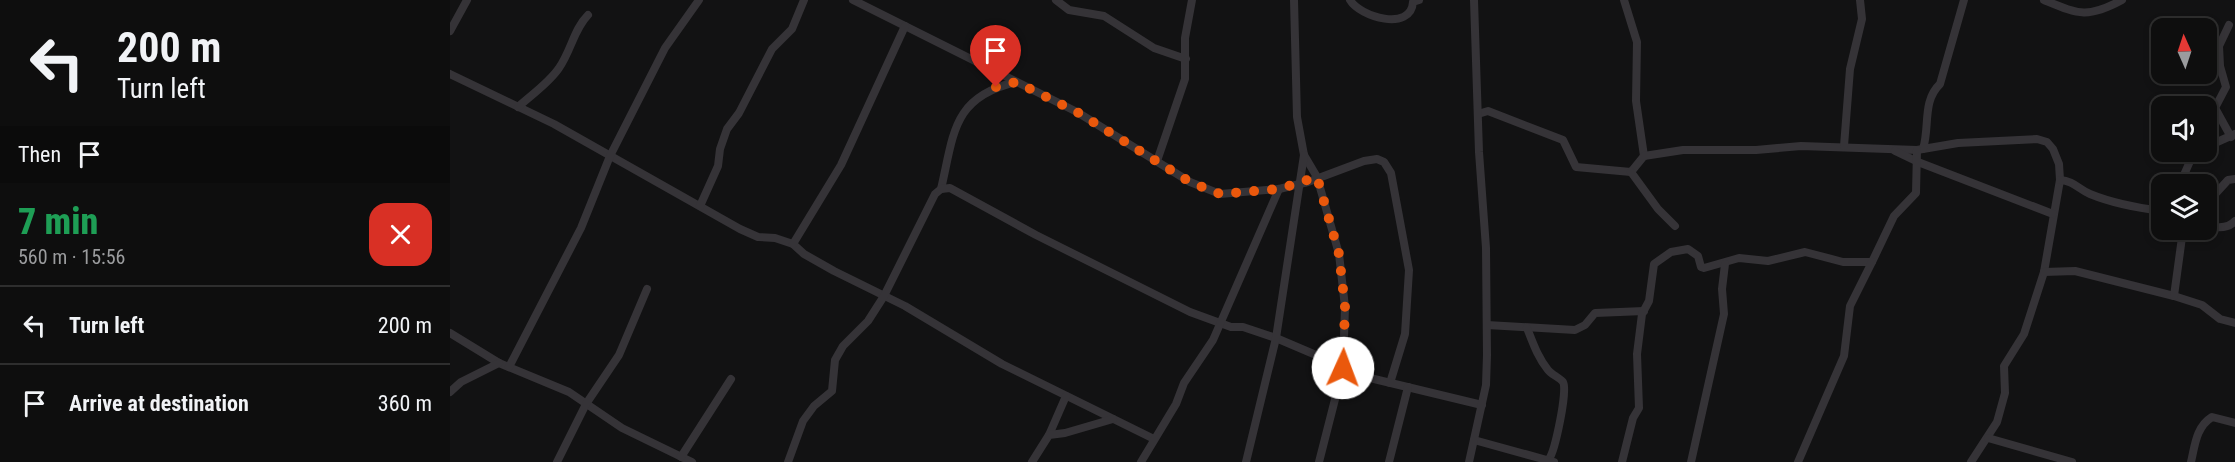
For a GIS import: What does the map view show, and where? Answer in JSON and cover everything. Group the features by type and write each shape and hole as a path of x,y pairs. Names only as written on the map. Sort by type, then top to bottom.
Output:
{"street":[{"path":"450,31 467,0"},
{"path":"508,367 581,228 610,156 665,48 699,0"},
{"path":"700,206 718,166 720,149 727,129 740,112 772,49 792,29 804,0"},
{"path":"853,0 1077,112 1190,182 1220,194 1279,189 1364,160 1377,159 1384,162 1391,173 1409,270 1405,334 1390,383"},
{"path":"1056,0 1069,10 1104,16 1154,48 1186,59"},
{"path":"1157,161 1185,79 1186,21 1192,0"},
{"path":"1246,462 1276,338 1304,155 1297,117 1294,0"},
{"path":"1350,0 1362,11 1394,20 1405,18 1413,10 1413,2 1419,0"},
{"path":"1469,462 1486,385 1487,325 1486,248 1474,0"},
{"path":"1624,0 1637,42 1636,101 1644,156"},
{"path":"1844,146 1850,69 1862,19 1860,0"},
{"path":"1798,462 1844,356 1850,306 1894,216 1917,194 1920,149 1928,132 1928,104 1931,92 1940,84 1964,0"},
{"path":"2044,0 2081,14 2108,7 2122,0"},
{"path":"518,107 558,71 572,47 580,22 588,15"},
{"path":"2217,143 2233,136 2215,108 2226,87 2220,66 2219,46 2229,25"},
{"path":"793,244 841,165 905,26"},
{"path":"450,74 518,107 758,237 775,238 793,244 804,254 884,296 1002,364 1154,439"},
{"path":"788,462 803,421 814,406 832,391 836,360 843,345 868,321 884,296 935,194 940,189 949,142 968,105 996,87 1016,82"},
{"path":"1478,114 1488,111 1563,140 1579,169 1631,172"},
{"path":"1631,172 1644,156 1694,149 1844,146 1920,149 1958,143 2041,139 2053,149 2059,164 2060,180 2044,272 2024,334 2006,361 2005,393 1996,422 1971,462"},
{"path":"1892,149 1918,162 2053,214"},
{"path":"1304,155 1317,177 1339,254 1345,307 1343,368 1319,462"},
{"path":"1631,172 1658,209 1675,226"},
{"path":"2217,192 2228,180 2235,179"},
{"path":"2060,180 2075,183 2089,193 2116,202 2151,209"},
{"path":"940,189 950,188 1036,235 1190,312 1276,338 1343,368 1390,383 1482,405"},
{"path":"1141,462 1176,404 1184,383 1205,355 1279,189"},
{"path":"2217,227 2230,225 2235,221"},
{"path":"2174,296 2182,240"},
{"path":"1622,462 1631,424 1639,408 1637,354 1644,311 1651,293 1654,264 1671,252 1688,249 1694,252 1704,268 1725,264 1739,258 1768,261 1805,252 1843,261 1872,262"},
{"path":"1691,462 1724,314 1722,289 1725,264"},
{"path":"2044,272 2075,271 2174,296 2202,305 2220,319 2235,323"},
{"path":"557,462 586,404 619,355 648,289"},
{"path":"1487,325 1575,330 1585,324 1595,313 1644,311"},
{"path":"1474,440 1552,461 1565,388 1561,379 1548,370 1537,353 1527,328"},
{"path":"450,333 499,363 558,387 622,428 692,462"},
{"path":"450,392 461,382 499,363"},
{"path":"681,457 731,379"},
{"path":"1389,462 1408,387"},
{"path":"1031,461 1049,435 1066,396"},
{"path":"2191,462 2197,436 2205,422 2212,417 2235,423"},
{"path":"1049,435 1065,433 1113,419"},
{"path":"1988,438 2072,462"}],"route":[{"path":"996,87 1016,82 1077,112 1190,182 1220,194 1279,189 1308,182 1317,177 1339,254 1345,307 1343,368"}]}
